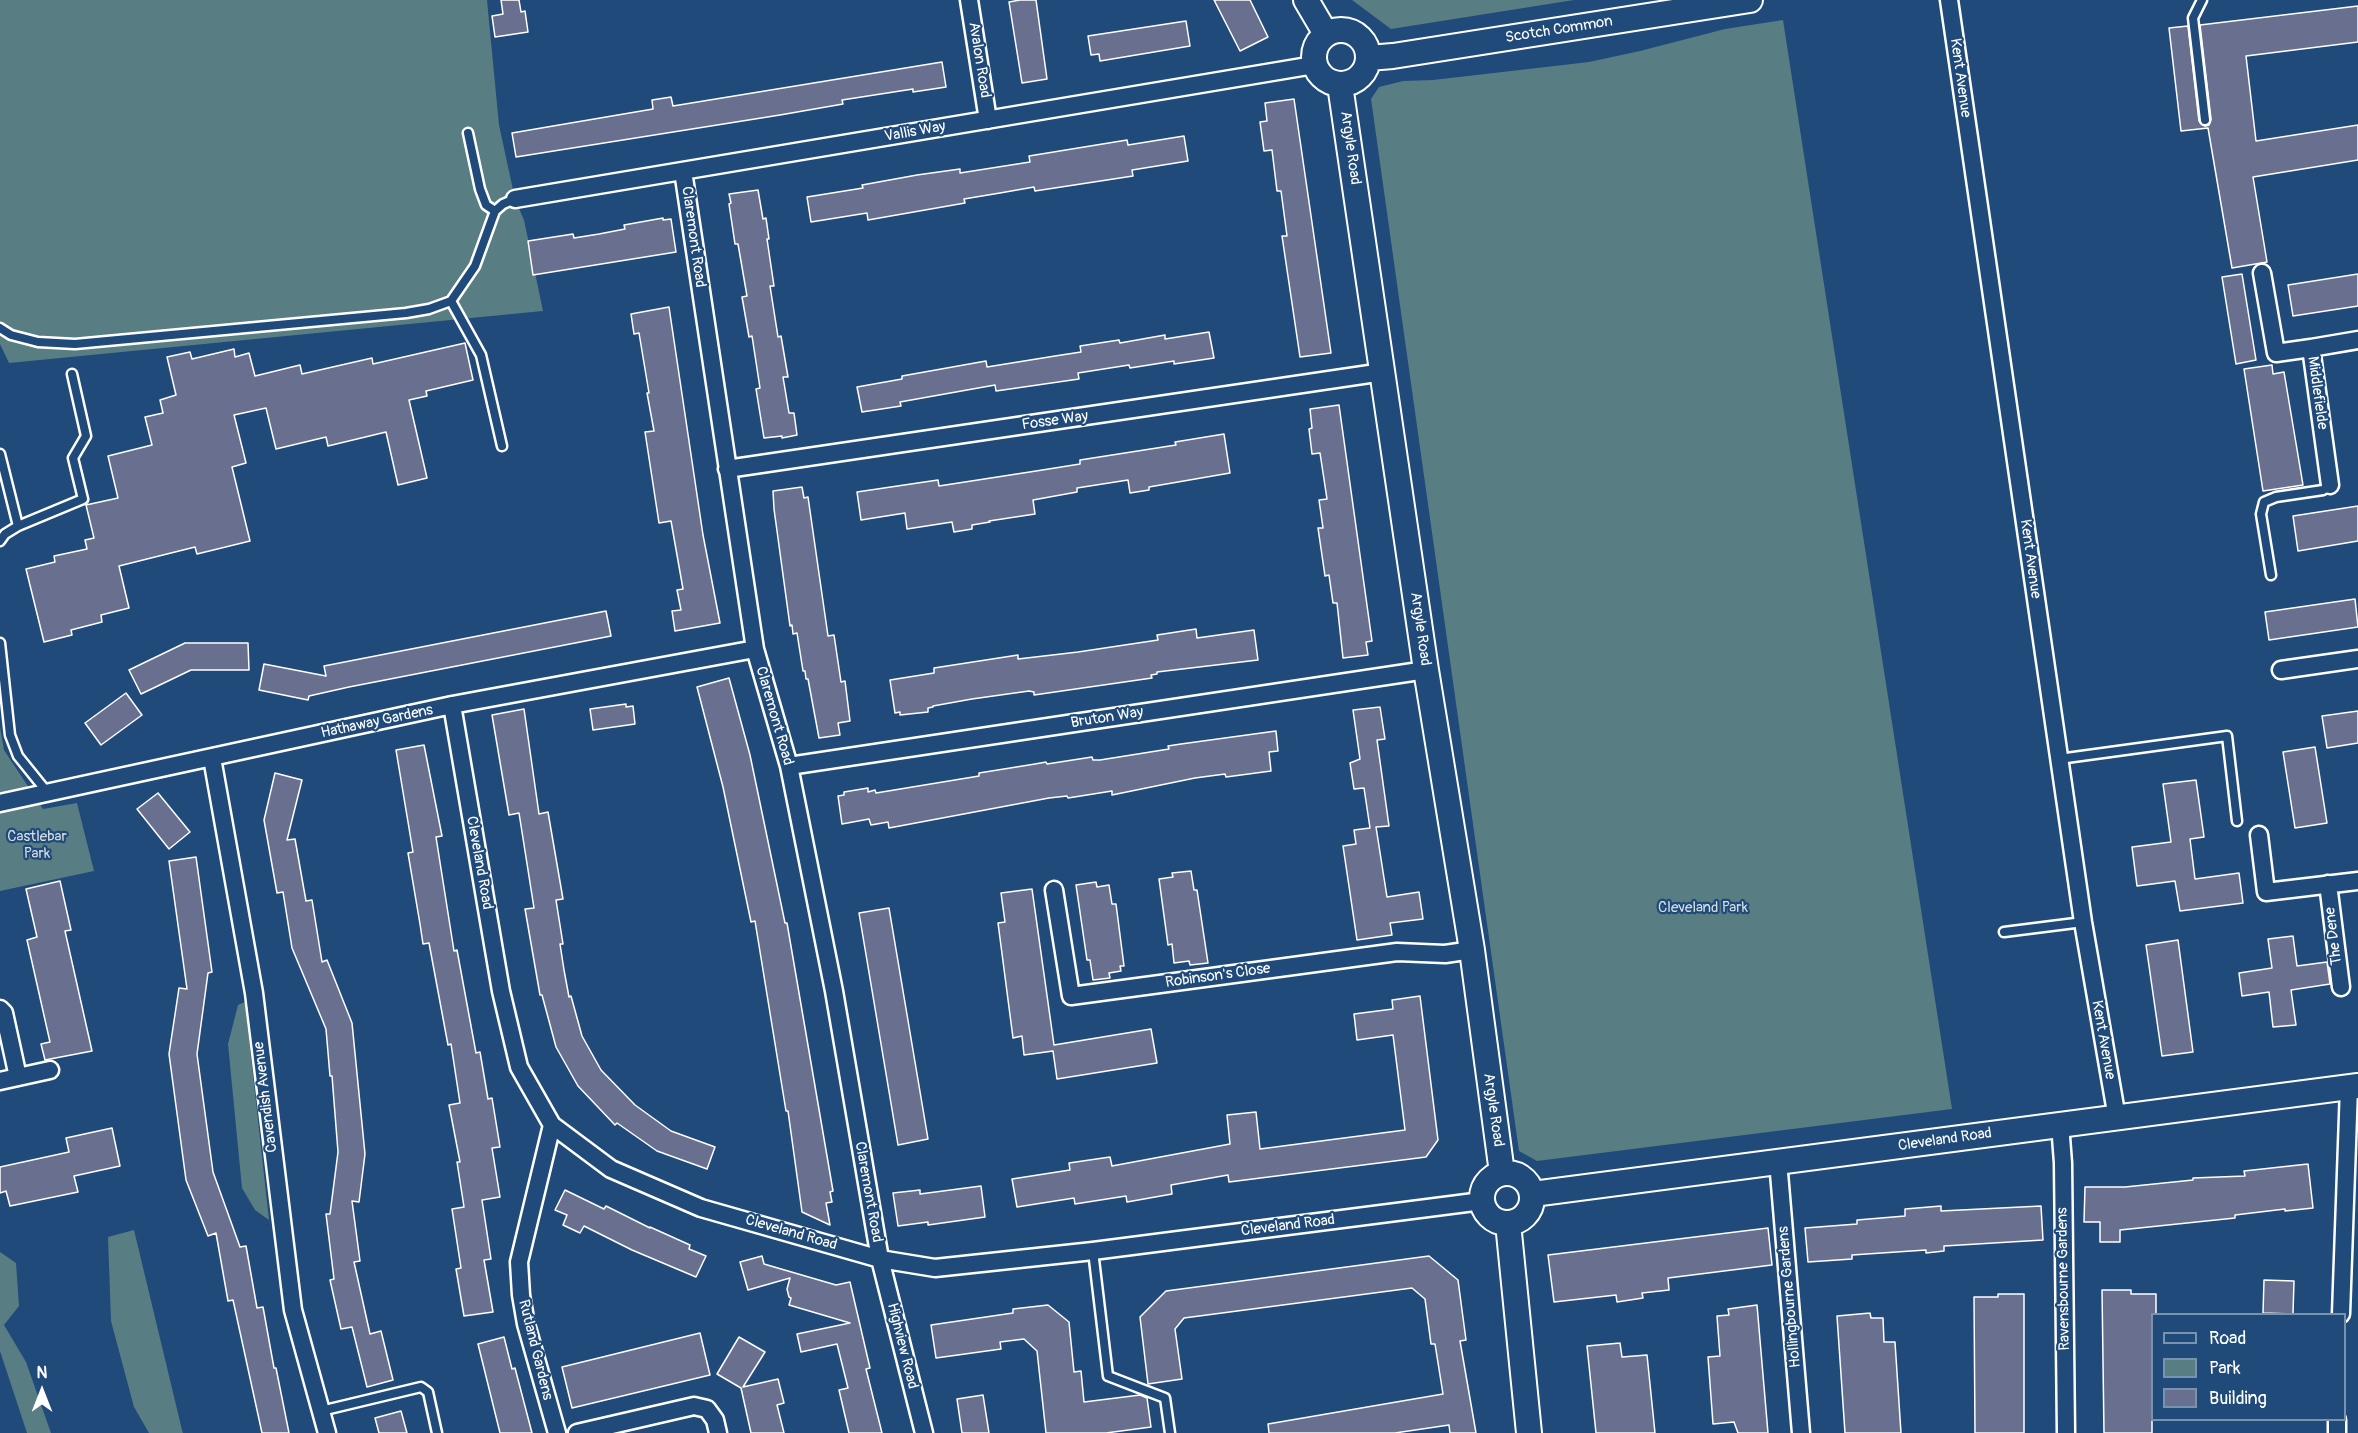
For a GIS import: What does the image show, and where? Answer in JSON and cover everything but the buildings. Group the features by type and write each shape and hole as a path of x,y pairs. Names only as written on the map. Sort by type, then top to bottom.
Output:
{"main road":[{"path":"1306,0 1326,34"},
{"name":"Scotch Common","path":"1368,58 1750,0"},
{"path":"1340,30 1357,35 1363,41 1368,58 1366,68 1359,78 1340,85 1323,78 1314,65 1315,48 1326,34 1340,30"},
{"name":"Argyle Road","path":"1340,85 1426,670 1472,950 1502,1173"},
{"name":"Cleveland Road","path":"1533,1194 2354,1086"},
{"path":"1502,1173 1514,1173 1522,1177 1533,1194 1527,1213 1518,1221 1508,1223 1494,1219 1486,1212 1482,1201 1484,1187 1491,1178 1502,1173"},
{"path":"1508,1223 1529,1433"}],"street":[{"name":"Avalon Road","path":"969,0 988,120"},
{"name":"Kent Avenue","path":"1949,0 2083,922 2117,1118"},
{"name":"Vallis Way","path":"515,199 1314,65"},
{"name":"Claremont Road","path":"683,171 755,649 789,766 834,991 880,1259"},
{"path":"2262,273 2276,353 2311,348"},
{"name":"Middlefielde","path":"2330,485 2311,348 2358,340"},
{"name":"Fosse Way","path":"727,469 1383,372"},
{"name":"Hathaway Gardens","path":"0,803 452,705 755,649"},
{"path":"2282,670 2358,658"},
{"name":"Bruton Way","path":"789,766 1426,670"},
{"name":"Cleveland Road","path":"452,705 501,991 519,1067 552,1125 611,1169 701,1208 880,1259 935,1268 1093,1251 1482,1201"},
{"name":"Cavendish Avenue","path":"212,758 254,993 293,1310 327,1433"},
{"path":"2259,836 2266,892 2358,881"},
{"name":"The Dene","path":"2328,884 2341,987"},
{"name":"Robinson's Close","path":"1054,890 1071,996 1397,952 1445,954 1472,950"},
{"path":"0,1009 4,1013 18,1077"},
{"path":"0,1081 50,1070"},
{"path":"2341,1313 2354,1086"},
{"name":"Ravensbourne Gardens","path":"2060,1124 2063,1163 2066,1433"},
{"name":"Rutland Gardens","path":"552,1125 519,1262 526,1324 557,1433"},
{"name":"Hollingbourne Gardens","path":"1778,1161 1801,1433"},
{"name":"Highview Road","path":"880,1259 924,1433"},
{"path":"577,1433 694,1406 707,1409 715,1420 718,1433"}],"lane":[{"path":"2202,0 2193,18 2205,120"},
{"path":"468,133 480,189 486,205 495,211"},
{"path":"0,328 11,335 38,342 75,344 406,314 451,301 475,266 495,211 503,204 515,199"},
{"path":"451,301 481,355 502,446"},
{"path":"0,541 5,534 18,526 83,499 74,458 86,436 72,374"},
{"path":"0,454 18,526"},
{"path":"2271,575 2261,514 2264,502 2276,497 2323,490 2330,485"},
{"path":"0,643 10,735 18,756 46,792"},
{"path":"2059,759 2227,736 2237,821"},
{"path":"2004,932 2083,922"},
{"path":"1093,1251 1108,1376 1165,1398 1170,1433"},
{"path":"321,1411 421,1387 428,1392 437,1433"}],"green space":[{"path":"0,0 487,0 499,125 515,199 524,220 543,311 9,363 0,344"},
{"path":"1352,0 1574,0 1391,29"},
{"name":"Cleveland Park","path":"1783,20 1952,1109 1537,1161 1519,1151 1371,99 1379,87 1403,81 1433,80 1589,62 1725,29"},
{"name":"Castlebar Park","path":"0,727 4,750 43,809 77,803 94,871 0,891"},
{"path":"245,1002 269,1220 255,1210 242,1188 228,1044 238,1005"},
{"path":"134,1230 183,1433 149,1433 134,1407 111,1321 108,1237"},
{"path":"0,1252 16,1263 19,1306 4,1325 26,1362 51,1433 27,1433 0,1351"}]}
